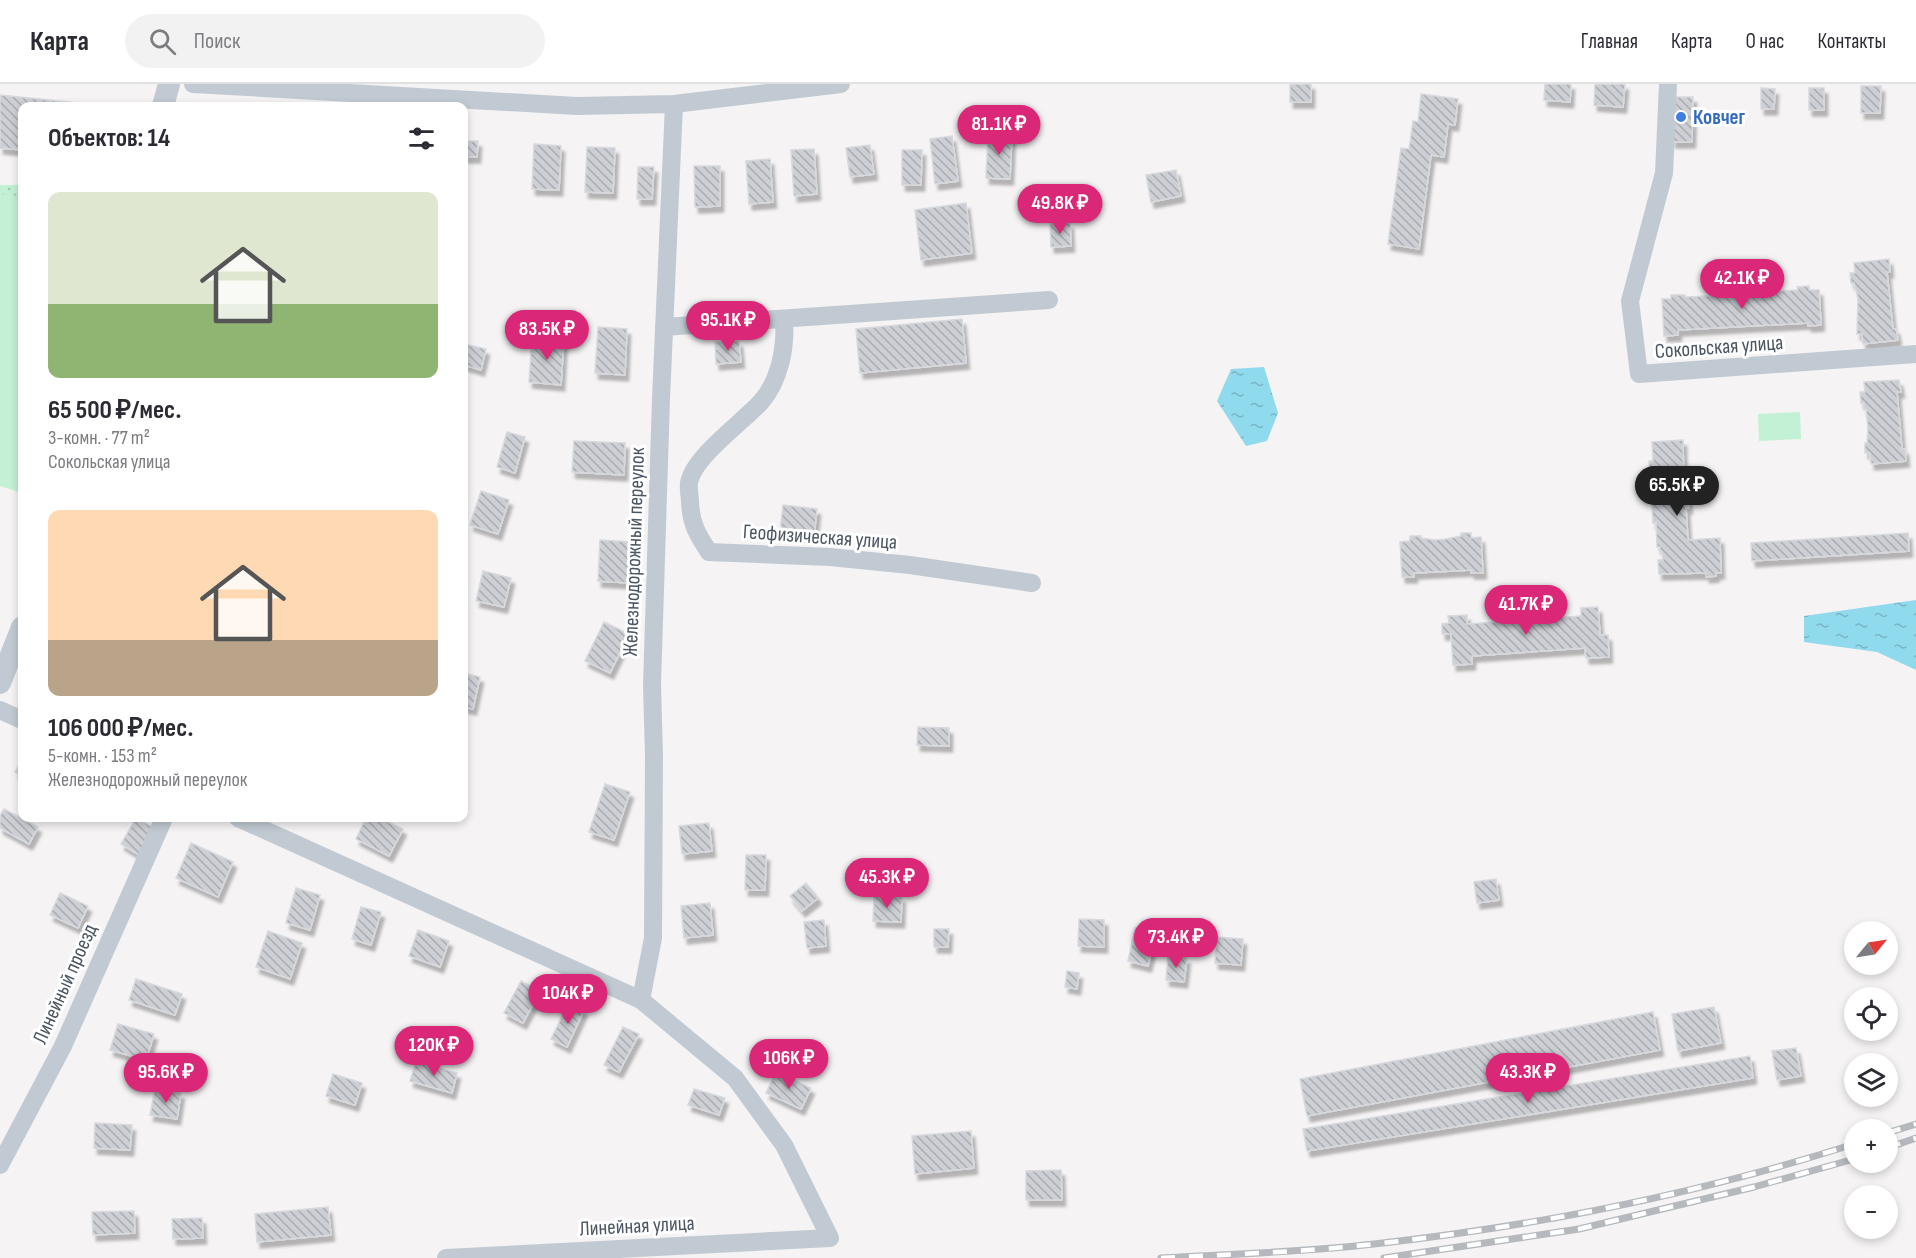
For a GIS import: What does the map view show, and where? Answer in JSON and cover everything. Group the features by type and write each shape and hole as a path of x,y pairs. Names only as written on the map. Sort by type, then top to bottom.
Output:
{"street":[{"path":"164,102 169,84"},
{"path":"193,84 577,106 674,104 841,84"},
{"name":"Сокольская улица","path":"1668,84 1664,173 1630,301 1639,374 1916,354"},
{"name":"Железнодорожный переулок","path":"640,1000 653,938 652,685 674,104"},
{"path":"664,327 1049,300"},
{"path":"659,482 689,484 694,470 713,448 763,400 778,373 785,340 784,320"},
{"name":"Геофизическая улица","path":"689,484 693,524 696,533 709,552 830,557 910,565 1032,583"},
{"path":"0,683 18,637"},
{"path":"0,710 18,718"},
{"name":"Линейный проезд","path":"0,1165 63,1046 162,822"},
{"path":"247,822 640,1000"},
{"name":"Линейная улица","path":"446,1258 830,1238 784,1145 735,1078 640,1000"}],"green space":[{"path":"0,185 18,185 18,215 0,204"},
{"path":"0,194 18,196 18,492 0,486"},
{"path":"1800,412 1801,439 1759,441 1758,414"}],"water":[{"path":"1264,367 1278,413 1267,441 1246,446 1217,401 1231,369"},
{"path":"1916,600 1916,670 1877,652 1804,642 1804,616"}],"building":[{"path":"1290,84 1311,84 1311,102 1290,102"},
{"path":"1545,84 1571,84 1570,102 1544,100"},
{"path":"1595,84 1625,84 1623,107 1594,105"},
{"path":"1861,86 1881,86 1880,113 1861,113"},
{"path":"1761,88 1775,89 1774,109 1761,109"},
{"path":"1809,88 1824,88 1824,110 1809,110"},
{"path":"1421,94 1458,99 1455,125 1448,124 1444,157 1431,155 1419,249 1388,244 1401,148 1409,149 1413,121 1418,122"},
{"path":"0,95 68,102 18,102 18,150 0,148"},
{"path":"1673,97 1693,97 1692,142 1672,142"},
{"path":"988,133 1012,134 1010,179 986,178"},
{"path":"952,136 958,181 935,184 930,139"},
{"path":"468,141 478,141 477,157 468,157"},
{"path":"534,144 561,146 559,190 532,189"},
{"path":"870,145 874,174 850,177 846,148"},
{"path":"587,147 615,148 613,193 585,192"},
{"path":"814,149 817,194 794,196 791,150"},
{"path":"902,150 922,150 921,185 902,185"},
{"path":"770,159 773,202 749,204 746,161"},
{"path":"694,166 720,166 720,206 695,207"},
{"path":"638,167 654,167 652,199 637,199"},
{"path":"1176,170 1181,196 1151,202 1146,175"},
{"path":"966,203 972,253 921,260 915,210"},
{"path":"1070,223 1071,246 1051,247 1050,224"},
{"path":"1889,259 1890,272 1887,272 1893,329 1896,329 1898,340 1863,344 1862,334 1857,334 1858,298 1854,283 1851,283 1850,273 1855,273 1854,263"},
{"path":"1809,286 1809,290 1819,290 1821,325 1808,326 1808,323 1678,330 1678,335 1664,336 1662,299 1671,299 1671,295 1685,295 1685,297 1731,295 1731,298 1746,297 1746,293 1798,290 1797,287"},
{"path":"962,319 966,363 860,373 856,329"},
{"path":"598,327 627,329 625,375 595,373"},
{"path":"532,337 564,339 561,385 529,382"},
{"path":"739,341 741,362 716,364 715,342"},
{"path":"468,345 486,349 481,370 468,366"},
{"path":"1899,380 1901,392 1897,392 1902,449 1905,449 1906,461 1871,464 1870,453 1865,453 1868,429 1866,409 1864,409 1864,403 1861,403 1860,392 1865,392 1864,382"},
{"path":"507,432 525,437 515,473 497,467"},
{"path":"1683,440 1684,496 1688,496 1689,508 1686,508 1688,540 1720,538 1721,573 1715,573 1716,576 1706,577 1706,573 1659,574 1658,560 1663,560 1660,547 1657,547 1656,522 1653,523 1649,461 1653,461 1652,442"},
{"path":"574,441 625,443 624,475 572,472"},
{"path":"481,491 509,500 498,534 470,525"},
{"path":"783,505 817,509 814,537 780,532"},
{"path":"1461,533 1471,533 1471,538 1481,537 1483,573 1471,573 1471,570 1414,573 1414,577 1402,577 1400,542 1410,541 1410,536 1435,540 1461,536"},
{"path":"1908,533 1909,551 1752,561 1751,543"},
{"path":"600,540 631,542 629,583 598,581"},
{"path":"483,571 511,578 504,607 476,601"},
{"path":"1598,607 1600,635 1608,635 1609,657 1586,658 1585,648 1472,656 1472,664 1453,665 1451,634 1442,634 1442,624 1449,623 1448,616 1467,615 1467,624 1581,616 1581,608"},
{"path":"604,622 629,634 610,673 585,661"},
{"path":"468,674 480,677 473,709 468,708"},
{"path":"918,727 949,728 949,746 917,745"},
{"path":"605,784 630,792 614,840 589,832"},
{"path":"4,809 18,816 18,822 29,822 38,827 29,844 0,828 0,816"},
{"path":"134,822 144,822 155,828 139,855 121,844"},
{"path":"364,822 388,822 403,829 389,856 356,839"},
{"path":"709,823 712,851 682,854 679,826"},
{"path":"191,843 233,862 218,897 176,878"},
{"path":"746,855 766,855 765,890 745,890"},
{"path":"1496,879 1499,900 1477,903 1474,882"},
{"path":"806,883 818,898 802,911 790,896"},
{"path":"296,888 320,895 310,930 286,923"},
{"path":"60,893 88,906 78,928 50,915"},
{"path":"874,896 902,897 901,922 873,921"},
{"path":"710,903 713,935 684,938 681,906"},
{"path":"361,907 381,912 371,945 352,939"},
{"path":"1079,919 1104,920 1104,947 1078,946"},
{"path":"824,920 826,946 807,948 804,922"},
{"path":"1135,928 1156,933 1148,966 1128,961"},
{"path":"934,929 949,929 948,947 934,947"},
{"path":"418,930 449,941 440,967 409,956"},
{"path":"268,931 302,943 290,979 256,967"},
{"path":"1216,937 1243,939 1241,965 1215,963"},
{"path":"1168,956 1187,958 1184,982 1166,980"},
{"path":"1067,971 1079,973 1077,989 1065,987"},
{"path":"136,979 182,994 175,1015 129,1000"},
{"path":"521,981 540,991 523,1023 504,1013"},
{"path":"569,1002 584,1010 567,1047 551,1039"},
{"path":"1714,1007 1721,1043 1678,1051 1672,1014"},
{"path":"1653,1012 1660,1050 1307,1116 1300,1079"},
{"path":"118,1024 154,1034 146,1060 110,1050"},
{"path":"623,1027 639,1034 619,1072 604,1065"},
{"path":"1796,1048 1801,1076 1777,1080 1772,1051"},
{"path":"1750,1056 1753,1078 1307,1151 1303,1129"},
{"path":"416,1062 457,1073 452,1093 410,1081"},
{"path":"776,1072 811,1088 801,1109 766,1093"},
{"path":"333,1074 362,1083 355,1105 326,1096"},
{"path":"155,1088 181,1093 177,1119 150,1115"},
{"path":"694,1089 725,1098 719,1115 688,1105"},
{"path":"95,1123 132,1125 130,1150 94,1148"},
{"path":"971,1131 974,1168 915,1174 912,1136"},
{"path":"1061,1170 1062,1200 1026,1200 1026,1171"},
{"path":"328,1207 331,1235 257,1242 255,1214"},
{"path":"134,1211 135,1233 93,1235 92,1212"},
{"path":"202,1218 203,1238 173,1239 172,1219"}],"railway":[{"path":"1898,1130 1916,1124"},
{"path":"1898,1144 1916,1138"},
{"path":"1161,1258 1348,1247 1496,1228 1677,1193 1844,1147"},
{"path":"1384,1258 1579,1229 1754,1187 1844,1162"}],"place":[{"name":"Ковчег","path":"1681,117"}]}
